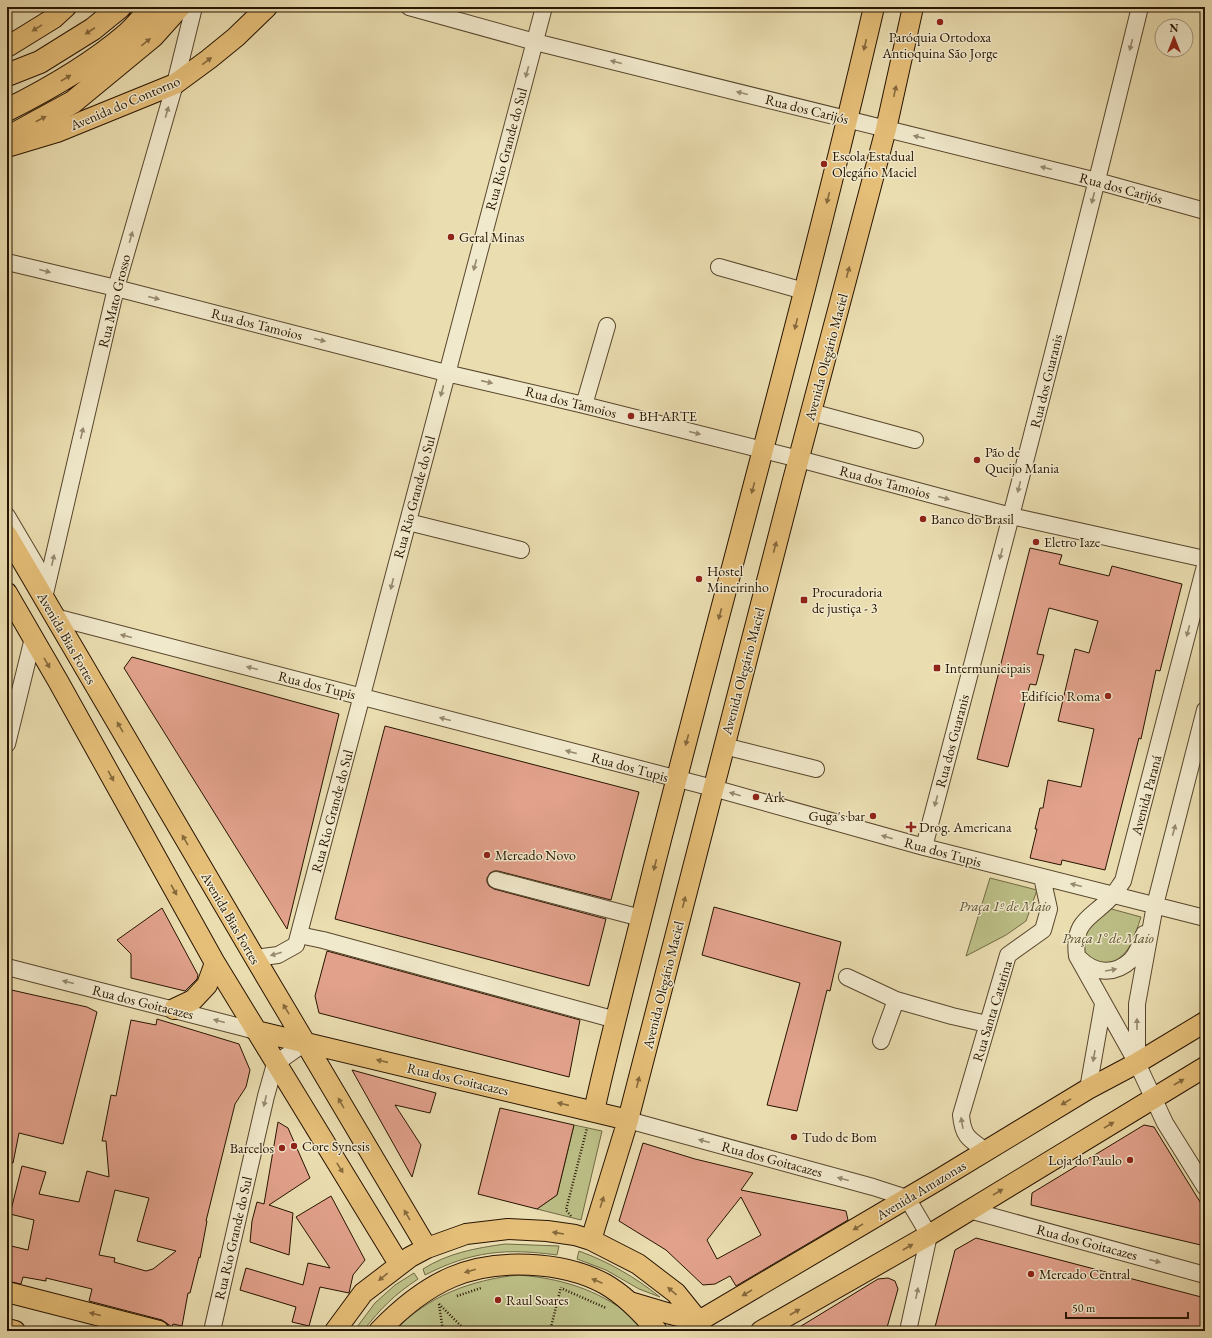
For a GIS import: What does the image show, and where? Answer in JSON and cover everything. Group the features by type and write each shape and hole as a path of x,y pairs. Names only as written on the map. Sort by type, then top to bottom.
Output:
{"highway":[{"path":"7,75 40,62 93,30 120,7"},
{"path":"7,110 28,100 84,66 128,33 152,7"},
{"path":"7,138 73,102 153,36 179,7"}],"main road":[{"path":"7,47 54,18 66,7"},
{"name":"Avenida do Contorno","path":"7,147 57,132 175,84 220,50 267,7"},
{"path":"593,1111 677,779 848,120 874,7"},
{"name":"Avenida Olegário Maciel","path":"591,1240 628,1120 713,788 886,129 913,7"},
{"name":"Avenida Bias Fortes","path":"7,535 254,958 306,1042 427,1248"},
{"name":"Avenida Bias Fortes","path":"9,600 33,638 215,963 399,1264"},
{"path":"174,1009 193,1000 207,985 215,963"},
{"name":"Avenida Amazonas","path":"702,1326 907,1198 1088,1089 1137,1063 1205,1022"},
{"name":"Rua dos Goitacazes","path":"256,1030 628,1120"},
{"path":"761,1331 929,1235 1205,1067"},
{"path":"335,1331 363,1293 399,1264 427,1248 466,1234 508,1229 547,1231 575,1235 591,1240 638,1264 676,1294 702,1326"},
{"path":"379,1331 395,1314 416,1298 452,1277 467,1272 500,1265 536,1264 566,1270 606,1285 630,1302 657,1331"},
{"path":"7,1292 160,1331"},
{"path":"630,1302 667,1313 702,1326"},
{"path":"7,1329 15,1331"}],"street":[{"name":"Rua Mato Grosso","path":"41,592 116,288 175,84 194,7"},
{"name":"Rua dos Carijós","path":"409,7 535,42 1097,180 1205,211"},
{"name":"Rua Rio Grande do Sul","path":"254,958 278,955 296,945 544,7"},
{"name":"Rua dos Guaranis","path":"924,847 1011,516 1140,7"},
{"name":"Rua dos Tamoios","path":"7,262 116,288 446,373 584,405 799,459 1011,516 1205,559"},
{"path":"719,266 804,290"},
{"path":"584,405 607,326"},
{"path":"811,412 915,440"},
{"name":"Avenida Bias Fortes","path":"7,516 36,564 41,592"},
{"path":"408,522 521,550"},
{"name":"Avenida Paraná","path":"1154,1097 1137,1063 1077,956 1076,944 1077,934 1083,921 1114,894 1123,881 1205,566"},
{"name":"Rua dos Tupis","path":"55,617 713,788 924,847 1205,918"},
{"path":"7,744 33,638"},
{"name":"Avenida Paraná","path":"1137,1063 1137,1004 1155,905 1205,710"},
{"path":"724,746 816,769"},
{"name":"Rua Santa Catarina","path":"986,1151 967,1137 962,1127 960,1116 1008,955 1043,930 1049,909 1042,877"},
{"path":"496,880 642,918"},
{"path":"1077,956 1087,966 1098,970 1109,972 1121,968 1132,959 1140,945 1155,905"},
{"path":"299,935 323,940 616,1020"},
{"name":"Rua dos Goitacazes","path":"7,967 256,1030"},
{"path":"847,977 896,1000 987,1024"},
{"path":"881,1041 896,1000"},
{"path":"1088,1089 1103,1004"},
{"path":"276,1064 306,1042"},
{"name":"Rua Rio Grande do Sul","path":"212,1331 266,1096 276,1064"},
{"path":"1154,1097 1205,1173"},
{"path":"1154,1097 1165,1123 1205,1186"},
{"name":"Rua dos Goitacazes","path":"628,1120 873,1187 907,1198"},
{"path":"907,1198 929,1235 908,1331"},
{"name":"Rua dos Goitacazes","path":"969,1210 1205,1274"}],"path":[{"path":"574,1219 566,1210 593,1111"},
{"path":"550,1331 563,1281"},
{"path":"455,1297 488,1287"},
{"path":"554,1287 561,1288 609,1309"},
{"path":"433,1307 444,1301"},
{"path":"439,1304 443,1331"},
{"path":"439,1304 466,1331"}],"green space":[{"name":"Praça 1º de Maio","path":"990,878 1037,890 1026,921 1006,935 966,956"},
{"name":"Praça 1° de Maio","path":"1108,908 1141,917 1130,946 1121,957 1107,965 1083,956 1082,935"},
{"path":"574,1125 602,1131 581,1220 537,1209 557,1195"},
{"path":"505,1244 559,1246 557,1255 521,1252 490,1253 458,1261 425,1275 423,1269 452,1255 473,1249"},
{"path":"579,1251 601,1260 621,1271 660,1297 639,1289 606,1270 577,1259"},
{"path":"414,1273 418,1279 388,1302 363,1331 354,1331 375,1303 395,1285"},
{"path":"518,1275 563,1282 591,1292 604,1298 630,1315 644,1331 395,1331 421,1308 451,1292 483,1281"}],"building":[{"path":"1030,548 1062,555 1059,564 1109,576 1112,566 1182,584 1160,671 1156,670 1141,739 1139,738 1105,870 1062,860 1061,865 1030,858 1037,829 1035,829 1040,808 1043,808 1048,780 1081,787 1094,729 1058,721 1075,649 1089,653 1098,621 1049,608 1037,654 1044,655 1036,685 1030,684 1008,767 977,759"},
{"path":"132,657 339,714 287,929 124,668"},
{"path":"385,726 639,792 611,900 498,871 490,873 487,878 489,886 494,889 606,919 589,986 335,919"},
{"path":"714,907 841,942 830,991 827,990 797,1111 767,1105 800,983 702,955"},
{"path":"162,908 198,975 197,979 185,991 131,978 131,954 117,940"},
{"path":"327,951 580,1020 569,1077 319,1013 315,996"},
{"path":"7,989 87,1007 97,1012 63,1144 19,1133 13,1163 7,1163"},
{"path":"157,1019 239,1044 250,1070 246,1087 235,1104 206,1221 200,1258 199,1257 190,1293 188,1293 182,1326 173,1324 172,1327 162,1320 89,1301 92,1289 46,1278 46,1281 23,1277 21,1284 7,1281 7,1245 28,1250 34,1220 10,1214 22,1166 46,1172 39,1194 79,1202 87,1171 109,1177 106,1141 102,1141 111,1095 116,1096 131,1020 156,1025","holes":["115,1190 149,1198 137,1241 176,1251 153,1269 146,1271 114,1262 115,1258 99,1255"]},
{"path":"352,1070 436,1093 430,1113 395,1105 421,1145 412,1177"},
{"path":"500,1108 574,1125 557,1195 537,1209 478,1194"},
{"path":"278,1122 288,1128 310,1178 269,1205 293,1213 289,1255 250,1242 252,1221 257,1202 264,1204"},
{"name":"Loja do Paulo","path":"1144,1125 1154,1127 1205,1210 1205,1246 1031,1205 1032,1193"},
{"path":"643,1143 695,1159 753,1173 741,1190 846,1211 848,1220 736,1286 730,1276 715,1284 703,1285 666,1250 619,1221","holes":["741,1197 761,1235 717,1259 707,1240"]},
{"path":"331,1196 365,1260 353,1275 349,1293 320,1287 309,1326 292,1322 296,1307 240,1290 246,1268 303,1285 308,1263 330,1268 296,1217"},
{"name":"Mercado Central","path":"976,1238 1205,1298 1205,1331 934,1331 955,1250"},
{"path":"888,1278 895,1281 898,1289 886,1331 793,1331 878,1279"}],"place":[{"name":"Paróquia Ortodoxa Antioquina São Jorge","path":"940,22"},
{"name":"Escola Estadual Olegário Maciel","path":"824,164"},
{"name":"Geral Minas","path":"451,237"},
{"name":"BH ARTE","path":"631,416"},
{"name":"Pão de Queijo Mania","path":"977,460"},
{"name":"Banco do Brasil","path":"923,519"},
{"name":"Eletro Iaze","path":"1036,542"},
{"name":"Hostel Mineirinho","path":"699,579"},
{"name":"Procuradoria de justiça - 3","path":"804,600"},
{"name":"Intermunicipais","path":"937,668"},
{"name":"Edifício Roma","path":"1108,696"},
{"name":"Ark","path":"756,797"},
{"name":"Guga's bar","path":"873,816"},
{"name":"Drog. Americana","path":"911,827"},
{"name":"Mercado Novo","path":"487,855"},
{"name":"Tudo de Bom","path":"794,1137"},
{"name":"Core Synesis","path":"294,1146"},
{"name":"Barcelos","path":"282,1148"},
{"name":"Loja do Paulo","path":"1130,1160"},
{"name":"Mercado Central","path":"1031,1274"},
{"name":"Raul Soares","path":"498,1300"}]}
